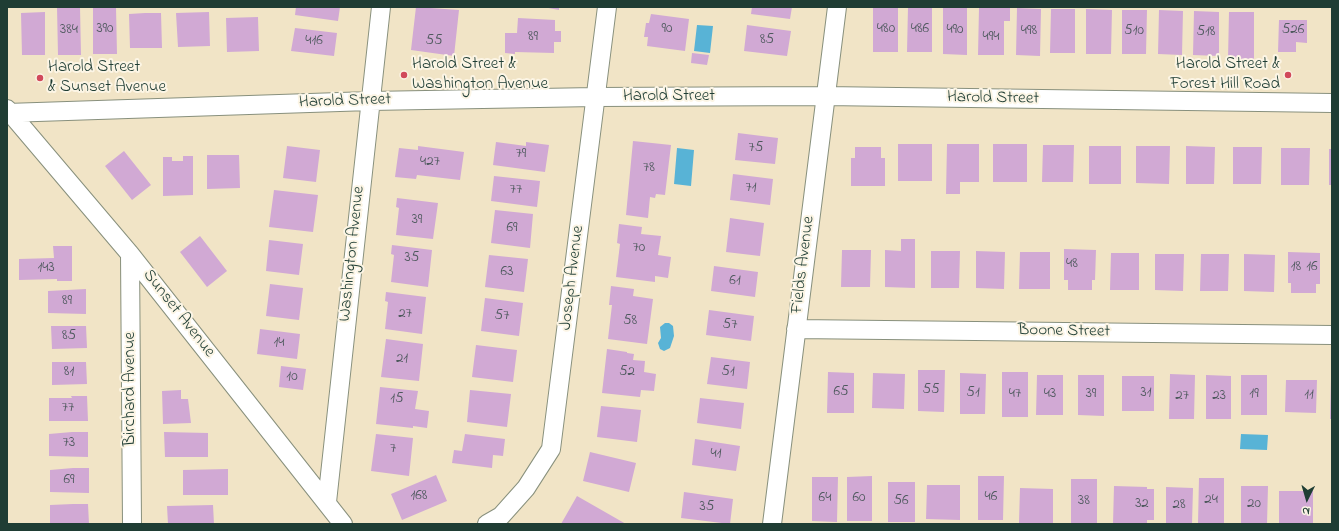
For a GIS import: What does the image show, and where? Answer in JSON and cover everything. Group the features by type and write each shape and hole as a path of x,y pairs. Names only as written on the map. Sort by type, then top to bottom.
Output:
{"street":[{"name":"Washington Avenue","path":"326,502 381,7"},
{"name":"Joseph Avenue","path":"487,524 501,516 526,488 551,449 607,7"},
{"name":"Fields Avenue","path":"772,524 837,7"},
{"name":"Harold Street","path":"8,112 370,100 596,97 825,96 1332,103"},
{"name":"Sunset Avenue","path":"8,112 130,254 343,524"},
{"name":"Birchard Avenue","path":"130,254 132,524"},
{"name":"Boone Street","path":"796,329 1332,335"}],"water":[{"path":"697,25 713,26 710,53 694,51"},
{"path":"677,148 694,150 691,186 674,184"},
{"path":"665,323 669,323 673,326 674,336 670,348 664,351 660,349 658,343 661,338 660,327"},
{"path":"1241,434 1268,435 1267,450 1240,449"}],"building":[{"path":"57,7 80,7 81,55 58,55"},
{"path":"93,7 116,7 117,54 93,54"},
{"path":"296,7 340,7 338,21 295,15"},
{"path":"416,7 459,10 454,56 411,50"},
{"path":"543,7 559,7 559,10"},
{"path":"752,7 792,7 790,19 751,14"},
{"path":"873,7 898,7 898,52 873,52"},
{"path":"908,7 932,8 932,52 907,52"},
{"path":"943,7 967,7 967,55 943,54"},
{"path":"979,8 1010,8 1010,21 1004,21 1004,55 978,55"},
{"path":"1017,8 1041,9 1040,56 1016,55"},
{"path":"1051,9 1075,9 1075,53 1050,53"},
{"path":"1086,9 1112,10 1111,54 1086,54"},
{"path":"1122,10 1147,10 1146,54 1122,54"},
{"path":"1159,10 1183,11 1182,55 1158,54"},
{"path":"1194,11 1219,12 1219,56 1193,55"},
{"path":"45,12 45,55 22,55 21,13"},
{"path":"209,12 210,46 178,47 176,13"},
{"path":"1229,12 1254,12 1254,59 1228,59"},
{"path":"161,13 162,48 130,48 129,14"},
{"path":"651,14 689,19 685,51 647,46 648,37 644,37 646,23 649,23"},
{"path":"258,17 259,51 227,52 226,18"},
{"path":"518,18 555,20 555,31 561,31 561,42 554,42 554,53 505,53 505,33 517,33"},
{"path":"1279,20 1307,20 1307,43 1296,42 1296,52 1278,52"},
{"path":"747,25 791,31 787,56 744,51"},
{"path":"295,28 337,33 334,56 291,51"},
{"path":"692,53 709,55 707,65 691,63"},
{"path":"738,133 778,138 775,164 735,160"},
{"path":"633,141 671,145 665,195 656,194 655,198 650,197 648,218 626,215"},
{"path":"496,142 526,146 526,142 549,145 545,172 493,165"},
{"path":"898,144 932,144 932,181 898,181"},
{"path":"947,144 979,144 979,182 960,182 960,194 946,194"},
{"path":"993,144 1027,144 1027,182 993,182"},
{"path":"1043,145 1074,145 1073,182 1042,182"},
{"path":"287,146 320,150 316,182 283,178"},
{"path":"418,146 464,152 460,180 417,175 416,179 395,177 399,148 418,150"},
{"path":"1089,146 1121,146 1121,184 1089,184"},
{"path":"1136,146 1170,146 1169,184 1136,183"},
{"path":"1186,146 1215,147 1214,184 1186,184"},
{"path":"855,147 881,147 881,158 885,158 885,186 851,186 851,158 855,158"},
{"path":"1233,147 1262,147 1261,184 1233,184"},
{"path":"1281,148 1310,148 1309,185 1281,185"},
{"path":"1329,149 1332,149 1332,185 1329,185"},
{"path":"124,151 151,185 132,200 105,166"},
{"path":"207,155 239,155 240,188 207,189"},
{"path":"183,156 193,156 193,195 163,196 163,157 172,157 172,161 183,161"},
{"path":"733,174 773,179 770,205 730,200"},
{"path":"494,176 540,181 537,207 491,201"},
{"path":"274,190 318,195 313,232 269,227"},
{"path":"397,198 438,203 433,239 396,235 399,208 396,207"},
{"path":"495,210 533,214 530,248 491,243"},
{"path":"730,218 764,223 760,256 726,252"},
{"path":"619,224 642,227 641,234 661,236 658,255 671,257 668,278 655,276 655,282 616,277 620,244 617,243"},
{"path":"200,236 227,271 207,287 180,252"},
{"path":"901,239 915,239 915,288 885,287 885,250 901,251"},
{"path":"269,240 303,244 299,275 266,271"},
{"path":"392,245 432,250 428,287 391,282 394,255 391,254"},
{"path":"53,246 72,246 72,281 57,281 57,279 19,280 19,259 54,258"},
{"path":"1064,249 1096,250 1095,280 1092,280 1092,290 1068,290 1068,280 1064,280"},
{"path":"842,250 871,250 870,287 841,287"},
{"path":"931,251 960,251 959,288 931,288"},
{"path":"976,251 1005,252 1004,289 976,288"},
{"path":"1020,252 1050,252 1050,289 1019,289"},
{"path":"1288,252 1320,253 1320,284 1316,284 1316,293 1291,293 1291,283 1288,283"},
{"path":"1111,253 1139,253 1139,290 1110,290"},
{"path":"1155,254 1184,254 1183,291 1155,290"},
{"path":"1201,254 1229,254 1228,291 1200,291"},
{"path":"1244,254 1275,255 1274,292 1244,291"},
{"path":"489,255 528,259 524,292 485,287"},
{"path":"714,266 758,272 755,297 711,291"},
{"path":"270,284 303,288 299,320 266,316"},
{"path":"611,286 634,289 633,296 653,299 647,344 608,339 612,305 609,305"},
{"path":"86,289 86,314 48,313 48,291"},
{"path":"386,292 426,297 422,334 385,329 388,302 385,301"},
{"path":"485,298 523,303 519,336 481,331"},
{"path":"709,310 754,316 751,341 706,335"},
{"path":"51,326 86,326 87,348 52,349"},
{"path":"260,329 300,334 297,359 257,354"},
{"path":"386,339 423,344 419,381 381,377"},
{"path":"476,345 517,350 513,382 472,377"},
{"path":"607,349 634,354 633,360 645,361 644,372 656,374 654,391 641,390 640,397 602,393"},
{"path":"711,357 750,362 747,389 707,384"},
{"path":"52,362 86,362 87,384 52,385"},
{"path":"281,366 306,369 303,390 279,387"},
{"path":"918,370 945,370 944,412 918,411"},
{"path":"828,372 854,373 854,413 827,413"},
{"path":"1002,372 1028,372 1028,417 1002,417"},
{"path":"873,373 905,374 904,409 872,408"},
{"path":"960,373 986,374 985,414 960,414"},
{"path":"1170,374 1195,375 1194,419 1169,419"},
{"path":"1037,375 1063,375 1063,415 1036,415"},
{"path":"1078,375 1104,375 1104,416 1078,415"},
{"path":"1206,375 1231,376 1231,419 1206,419"},
{"path":"1241,375 1267,375 1267,415 1241,415"},
{"path":"1122,376 1154,376 1154,411 1122,411"},
{"path":"1331,378 1332,419 1330,419"},
{"path":"1286,380 1317,380 1316,413 1285,412"},
{"path":"380,387 418,391 415,409 429,411 427,428 376,424"},
{"path":"181,390 181,399 188,399 191,423 163,424 162,391"},
{"path":"470,390 511,394 507,427 467,422"},
{"path":"71,396 87,396 88,421 49,421 49,398 72,398"},
{"path":"700,398 744,403 741,429 697,423"},
{"path":"601,406 641,410 637,442 597,437"},
{"path":"88,432 88,457 49,456 49,434"},
{"path":"164,432 208,433 208,457 165,457"},
{"path":"376,434 413,438 409,476 371,471"},
{"path":"465,434 505,439 503,456 493,455 492,468 452,463 454,450 462,451"},
{"path":"695,439 740,446 736,471 692,465"},
{"path":"590,452 636,463 629,492 583,481"},
{"path":"89,468 89,493 50,492 50,470"},
{"path":"228,469 228,495 183,495 183,470"},
{"path":"436,475 447,501 402,520 391,494"},
{"path":"872,476 872,521 847,521 847,477"},
{"path":"978,476 1004,476 1003,520 978,520"},
{"path":"812,477 838,477 837,522 812,521"},
{"path":"1199,478 1224,478 1224,523 1198,523"},
{"path":"1071,479 1097,479 1097,524 1071,524"},
{"path":"888,482 915,482 915,522 888,522"},
{"path":"927,485 960,485 960,520 926,519"},
{"path":"1114,486 1147,487 1147,489 1154,489 1154,520 1147,520 1147,524 1113,524"},
{"path":"1241,486 1268,486 1267,524 1241,524"},
{"path":"1166,487 1193,488 1192,524 1166,524"},
{"path":"1020,488 1053,489 1053,523 1019,523"},
{"path":"1279,491 1313,491 1313,524 1279,524"},
{"path":"684,492 733,499 730,524 681,518"},
{"path":"577,496 626,524 561,524"},
{"path":"88,504 89,524 50,524 50,505"},
{"path":"213,505 214,524 168,524 167,506"}],"place":[{"name":"Harold Street & Washington Avenue","path":"404,75"},
{"name":"Harold Street & Forest Hill Road","path":"1288,75"},
{"name":"Harold Street & Sunset Avenue","path":"40,78"}]}
